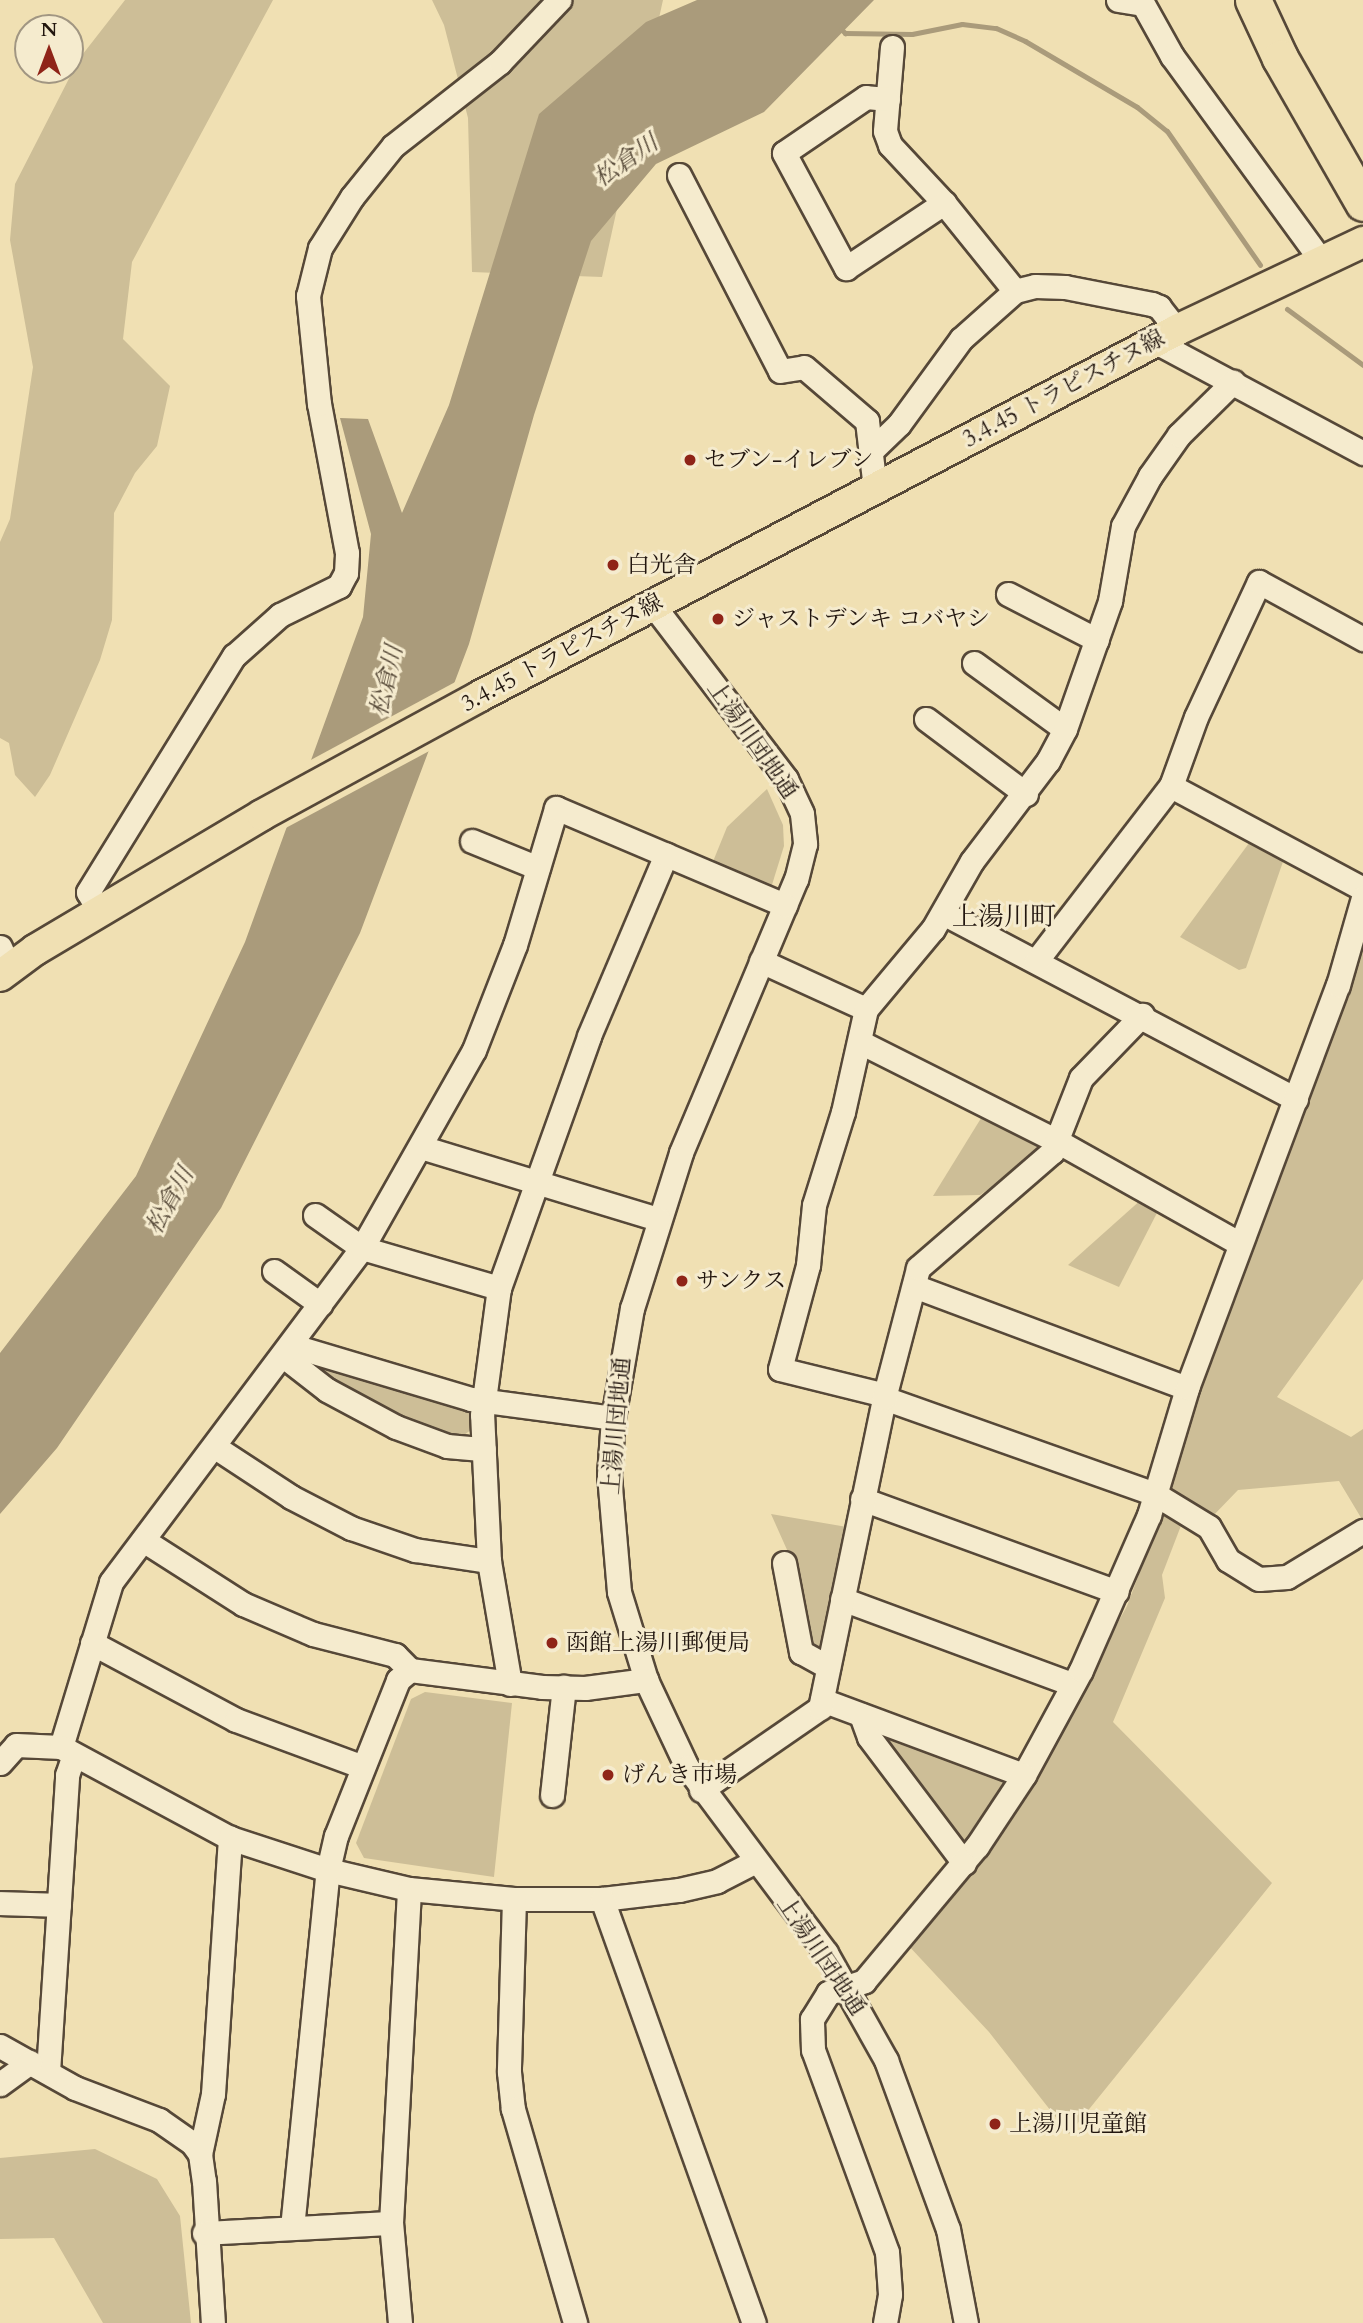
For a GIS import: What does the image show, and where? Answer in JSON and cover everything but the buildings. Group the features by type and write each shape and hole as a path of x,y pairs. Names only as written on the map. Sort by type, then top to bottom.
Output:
{"highway":[{"path":"1253,0 1280,58 1360,186"},
{"path":"1274,0 1360,186"}],"main road":[{"name":"3.4.45 トラピスチヌ線","path":"3,964 100,912 262,815 653,604 1166,336 1363,242"}],"street":[{"path":"100,912 88,892 234,656 280,615 339,586 346,573 346,553 318,404 308,296 320,248 352,197 393,146 500,62 559,0"},
{"path":"1118,0 1143,4 1172,56 1322,262"},
{"path":"892,47 886,131 890,145 944,203 1015,291"},
{"path":"888,99 866,97 784,153 846,268 944,203"},
{"path":"679,175 780,370 804,367 867,421 876,488"},
{"path":"870,452 899,424 913,398 961,339 1015,291 1035,286 1065,287 1160,307 1166,336 1233,382 1363,453"},
{"path":"1233,382 1180,435 1128,516 1097,640 1065,729 1026,794 972,861 943,913 866,1009 860,1042 814,1205 808,1265 780,1369 884,1397 1155,1494 1209,1528 1228,1560 1259,1579 1287,1577 1363,1531"},
{"path":"1036,961 1171,786 1196,717 1259,582 1363,639"},
{"path":"1008,594 1097,640"},
{"name":"上湯川団地通","path":"653,604 786,779 796,800 804,844 785,905 708,1083 657,1219 632,1308 613,1418 609,1503 613,1555 646,1680 701,1790 847,1988 886,2060 919,2142 948,2229 966,2323"},
{"path":"974,663 1065,729"},
{"path":"926,719 1026,794"},
{"path":"1171,786 1363,889"},
{"path":"22,2072 58,1905 68,1751 92,1643 111,1582 362,1248 421,1147 474,1050 515,945 556,808 785,905"},
{"path":"472,841 538,868"},
{"path":"510,1685 489,1561 484,1449 484,1401 499,1288 589,1036 666,855"},
{"path":"885,2323 891,2282 883,2236 812,2041 819,2002 828,1993 864,1981 964,1863 1024,1775 1072,1684 1117,1592 1155,1494 1187,1388 1239,1243 1296,1099 1363,898"},
{"path":"943,913 1142,1015 1296,1099"},
{"path":"761,961 866,1009"},
{"path":"701,1790 820,1708 884,1397 918,1268 1052,1152 1081,1078 1142,1015"},
{"path":"860,1042 1057,1141 1239,1243"},
{"path":"421,1147 657,1219"},
{"path":"315,1215 362,1248 499,1288"},
{"path":"274,1271 320,1304"},
{"path":"914,1286 1187,1388"},
{"path":"286,1350 484,1401 613,1418"},
{"path":"286,1350 327,1390 396,1427 447,1446 484,1449"},
{"path":"215,1447 291,1497 351,1528 415,1550 489,1561"},
{"path":"862,1499 1117,1592"},
{"path":"143,1540 254,1609 349,1646 395,1656 410,1670 510,1685 564,1688 646,1680"},
{"path":"784,1563 801,1652 828,1667"},
{"path":"842,1599 1072,1684"},
{"path":"92,1643 236,1720 363,1766"},
{"path":"292,2228 328,1871 363,1766 397,1680 410,1670"},
{"path":"552,1795 564,1688"},
{"path":"822,1700 1024,1775"},
{"path":"861,1715 869,1737 964,1863"},
{"path":"0,1763 16,1745 68,1751 230,1838 328,1871 409,1889 514,1899 602,1899 679,1890 718,1881 754,1862"},
{"path":"213,2323 200,2154 212,2108 230,1838"},
{"path":"400,2323 391,2223 409,1889"},
{"path":"514,1899 509,2072 513,2109 575,2323"},
{"path":"602,1899 754,2323"},
{"path":"0,1903 58,1905"},
{"path":"0,2046 22,2072 75,2088 159,2120 180,2131 200,2154"},
{"path":"204,2233 391,2223"}],"shaded area":[{"path":"125,0 273,0 132,262 123,339 170,386 157,446 135,473 114,513 112,620 100,660 50,775 35,797 15,775 9,743 0,738 0,542 10,519 33,367 10,240 15,184 66,84 84,84 84,53"},
{"path":"432,0 663,0 602,277 472,272 468,118 444,25"},
{"path":"767,789 783,825 784,846 771,888 712,864 727,827"},
{"path":"1252,839 1285,856 1246,968 1239,970 1180,937"},
{"path":"1363,930 1363,1279 1277,1397 1351,1437 1363,1429 1363,1521 1339,1481 1238,1490 1211,1518 1172,1493 1165,1483 1194,1390"},
{"path":"983,1115 1041,1144 1017,1170 980,1195 933,1196"},
{"path":"1143,1198 1159,1209 1119,1287 1068,1265"},
{"path":"310,1362 470,1408 471,1430 461,1437 450,1436 379,1408 309,1367"},
{"path":"1162,1513 1182,1523 1162,1575 1165,1598 1113,1722 1272,1883 1069,2134 989,2032 907,1944 987,1856 1127,1606"},
{"path":"771,1514 847,1527 821,1655 807,1644 792,1561"},
{"path":"425,1692 512,1703 494,1877 364,1858 356,1843 411,1699"},
{"path":"880,1730 1011,1778 964,1849 877,1736"},
{"path":"95,2149 157,2179 180,2216 191,2323 103,2323 54,2238 0,2239 0,2158"}],"water":[{"name":"松倉川","path":"697,0 874,0 764,112 656,164 591,241 534,415 469,644 360,933 221,1208 57,1448 0,1514 0,1353 136,1176 245,942 363,617 371,534 340,418 368,419 402,513 449,405 539,114 646,22"}],"pier":[{"path":"459,680 433,749 282,830 307,762"}],"waterway":[{"path":"841,29 845,33 912,34 962,24 996,28 1025,41 1137,107 1167,131 1260,265"},
{"path":"1287,309 1363,365"}],"place":[{"name":"セブン-イレブン","path":"690,460"},
{"name":"白光舎","path":"613,565"},
{"name":"ジャストデンキ コバヤシ","path":"718,619"},
{"name":"サンクス","path":"682,1281"},
{"name":"函館上湯川郵便局","path":"552,1643"},
{"name":"げんき市場","path":"608,1775"},
{"name":"上湯川児童館","path":"995,2124"}],"district":[{"name":"上湯川町","path":"1004,917"}]}
